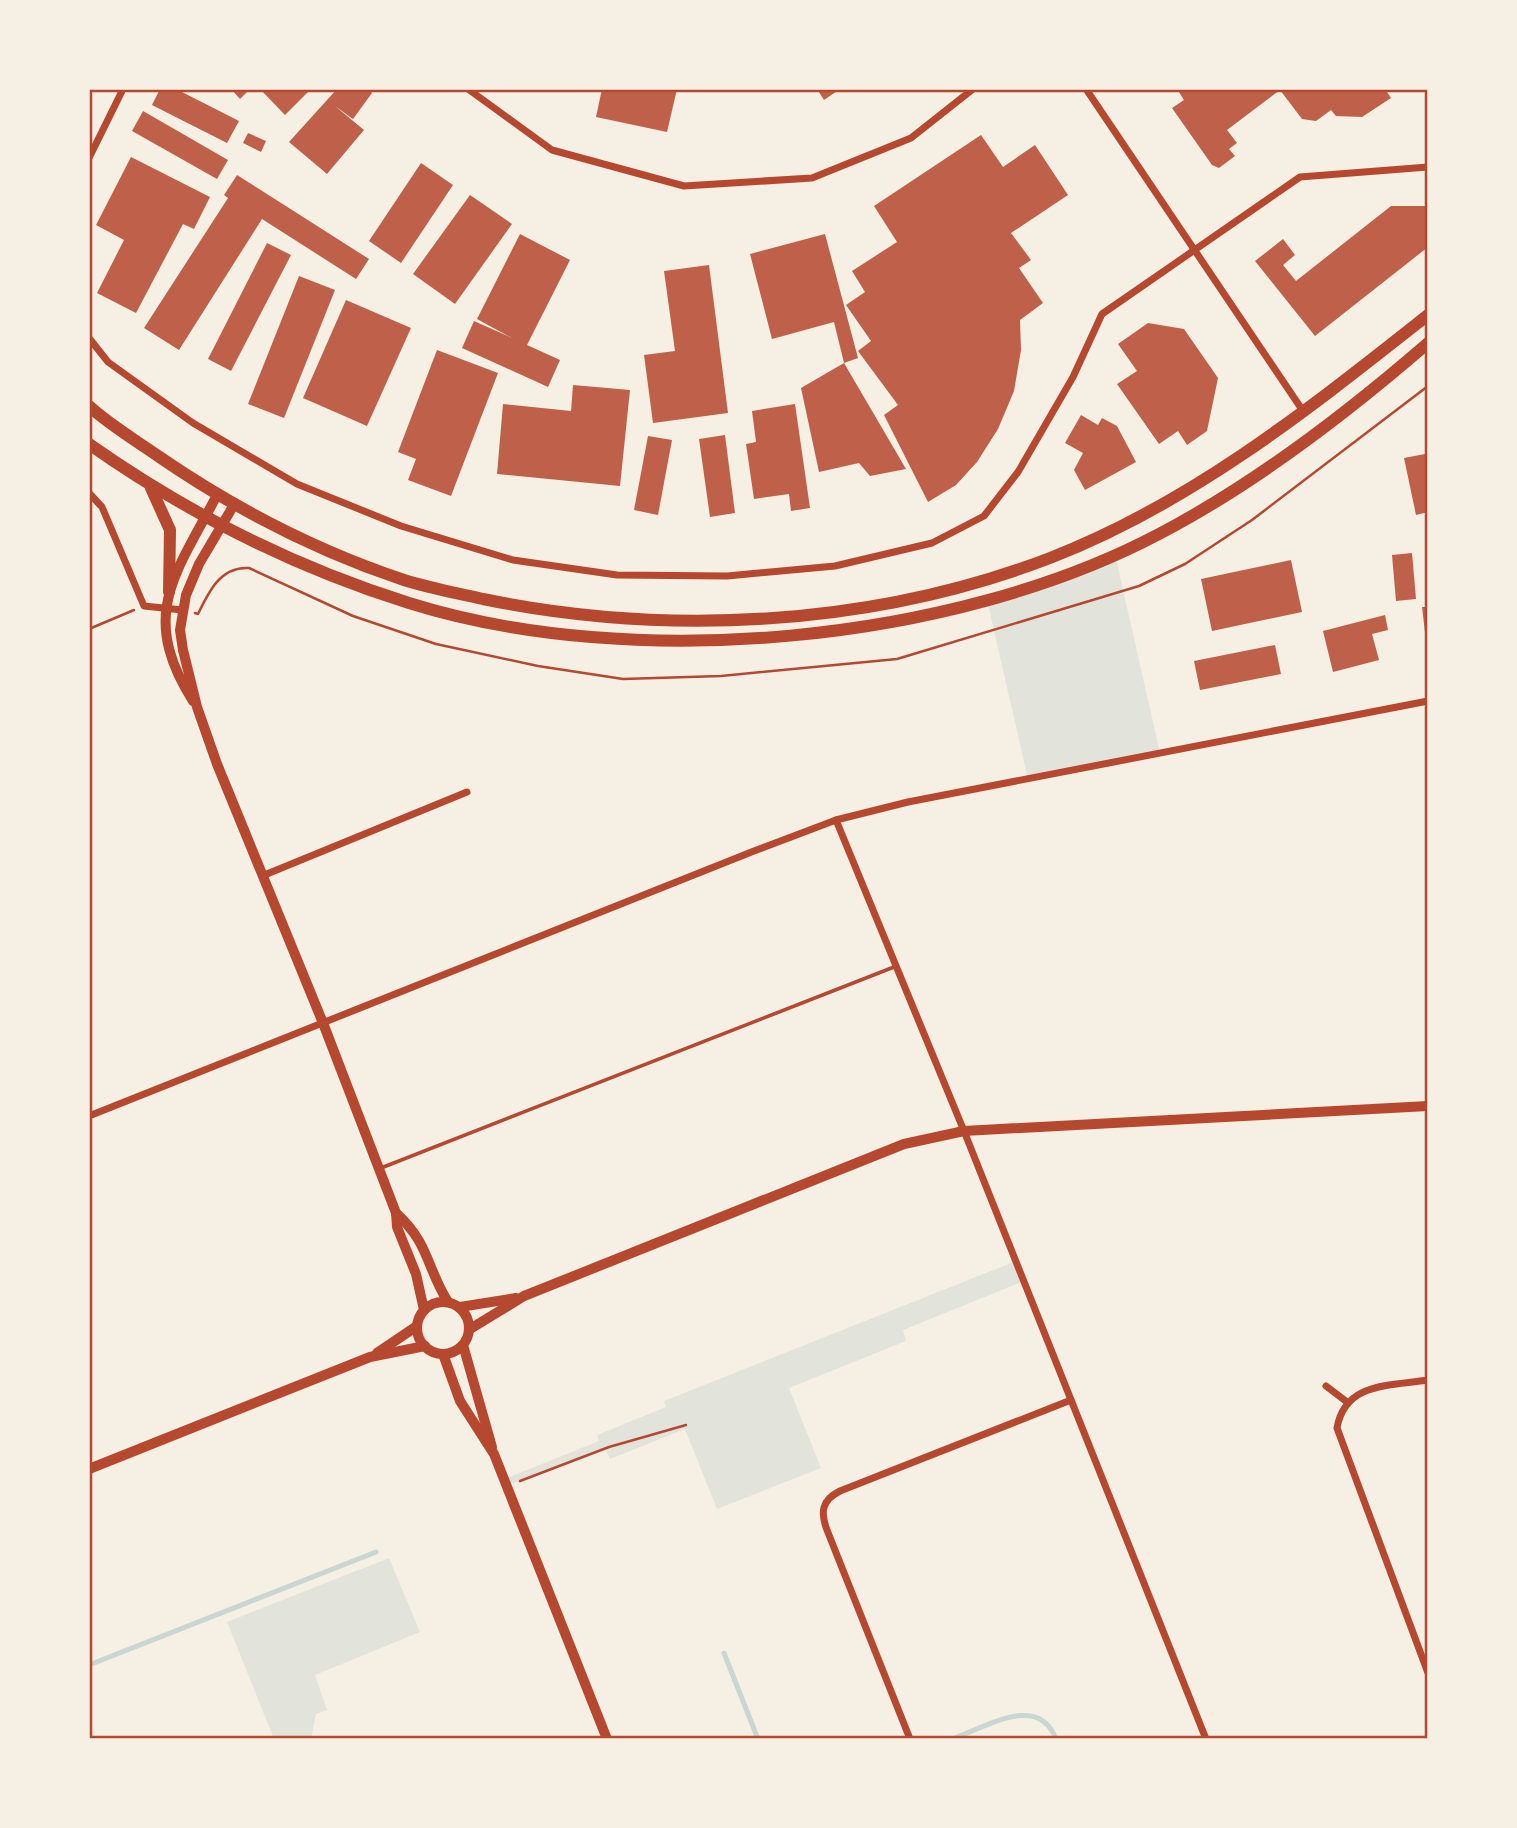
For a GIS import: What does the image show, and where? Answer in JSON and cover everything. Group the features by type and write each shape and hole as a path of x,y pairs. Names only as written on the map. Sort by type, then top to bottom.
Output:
{"main road":[{"path":"89,406 217,495 235,503 275,529 407,581 552,613 672,620 832,613 985,580 1053,557 1171,501 1220,471 1303,411 1428,315"},
{"path":"89,443 150,487 205,518 316,571 412,604 514,628 633,638 716,639 811,633 880,623 994,599 1082,569 1158,535 1249,480 1313,434 1428,343"},
{"path":"150,487 170,530 169,592"}],"street":[{"path":"89,158 123,89"},
{"path":"468,89 552,150 684,186 812,178 911,138 974,89"},
{"path":"1086,89 1303,411"},
{"path":"89,338 108,362 193,423 297,484 401,526 513,560 617,575 727,576 835,566 932,543 984,516 1018,472 1073,377 1102,314 1300,177 1428,167"},
{"path":"89,493 103,507 144,606 182,610"},
{"path":"197,707 171,663 166,635 166,608 169,592 217,495"},
{"path":"235,503 200,564 182,610 180,630 197,707 396,1213 397,1227 416,1274 424,1310"},
{"path":"89,1116 664,885 836,820 908,802 1428,701"},
{"path":"262,876 467,792"},
{"path":"836,820 894,967 964,1131 1206,1739"},
{"path":"607,1739 494,1454 463,1345 470,1329 523,1297 904,1144 964,1131 1428,1105"},
{"path":"396,1213 419,1237 435,1282 448,1302"},
{"path":"460,1307 523,1297"},
{"path":"370,1357 417,1326 424,1310 431,1304 448,1302 460,1307 466,1313 470,1329"},
{"path":"417,1326 425,1346"},
{"path":"443,1354 463,1345"},
{"path":"89,1469 370,1357 425,1346 443,1354 460,1401 494,1454"},
{"path":"1428,1380 1359,1392 1340,1411 1337,1428 1428,1673"},
{"path":"1326,1386 1347,1402"},
{"path":"910,1739 827,1530 823,1507 828,1497 840,1491 1071,1400"}],"lane":[{"path":"378,1170 894,967"}],"path":[{"path":"89,628 144,606"},
{"path":"507,1486 610,1447 686,1425"}],"shaded area":[{"path":"1115,554 1160,753 1028,779 987,600"},
{"path":"1016,1261 1024,1281 903,1330 906,1341 789,1388 821,1468 717,1509 685,1429 610,1459 605,1448 507,1486 504,1479 599,1441 597,1435 666,1407 664,1401"},
{"path":"389,1558 420,1632 315,1675 327,1710 316,1714 311,1739 274,1739 227,1622"}],"building":[{"path":"160,89 176,89 239,121 227,143 152,105"},
{"path":"231,89 246,89 248,91 240,99"},
{"path":"260,89 311,89 285,115"},
{"path":"337,89 367,89 372,93 353,119 335,106 364,130 327,174 289,142"},
{"path":"602,89 677,89 667,132 596,117"},
{"path":"817,89 840,89 824,100"},
{"path":"1177,89 1385,89 1391,98 1362,117 1336,116 1331,110 1316,121 1302,119 1280,90 1227,130 1237,143 1229,149 1235,156 1219,168 1212,165 1172,108 1184,100"},
{"path":"143,111 228,160 217,179 132,131"},
{"path":"248,133 266,141 261,152 243,143"},
{"path":"981,135 1003,167 1035,145 1068,195 1011,233 1031,260 1019,268 1043,303 1020,320 1021,350 1014,391 998,429 977,462 956,485 928,502 884,415 898,405 858,351 871,341 846,305 865,292 852,271 897,242 874,206"},
{"path":"131,157 210,197 194,229 183,224 136,313 97,293 124,240 96,225"},
{"path":"421,163 453,185 401,263 369,241"},
{"path":"237,175 369,259 356,279 262,219 179,350 144,328 228,198 224,195"},
{"path":"470,195 512,224 455,304 413,274"},
{"path":"1391,206 1428,206 1428,247 1315,336 1255,261 1283,239 1295,255 1283,265 1296,281"},
{"path":"520,234 570,260 527,345 560,360 548,387 462,348 474,321 512,338 477,319"},
{"path":"825,234 858,358 844,363 834,322 772,339 750,254"},
{"path":"267,243 291,255 231,371 208,359"},
{"path":"709,265 728,413 653,423 644,355 675,351 664,271"},
{"path":"299,276 335,290 284,418 248,404"},
{"path":"346,300 411,328 367,426 303,398"},
{"path":"1148,323 1184,329 1218,378 1207,431 1187,445 1178,431 1159,444 1117,384 1137,371 1118,344"},
{"path":"437,350 498,373 451,496 408,480 416,459 398,452"},
{"path":"844,363 906,469 870,476 859,463 819,472 801,388"},
{"path":"573,385 630,390 620,486 497,474 503,404 571,411"},
{"path":"795,404 810,508 791,511 789,494 754,499 746,444 756,442 752,411"},
{"path":"1081,415 1098,425 1102,418 1117,426 1136,462 1085,490 1074,470 1083,453 1065,443"},
{"path":"725,435 735,513 710,517 699,439"},
{"path":"648,436 672,440 658,515 634,510"},
{"path":"1425,454 1428,512 1416,515 1404,458"},
{"path":"1412,553 1416,599 1396,601 1392,555"},
{"path":"1291,560 1302,612 1212,631 1201,579"},
{"path":"1422,607 1428,607 1428,641 1426,641"},
{"path":"1385,615 1388,630 1372,634 1379,660 1333,672 1323,631"},
{"path":"1275,645 1281,674 1200,690 1194,661"}],"waterway":[{"path":"89,1665 376,1552"},
{"path":"724,1653 758,1739"},
{"path":"957,1737 998,1720 1026,1715 1038,1718 1048,1726 1056,1739"}]}
